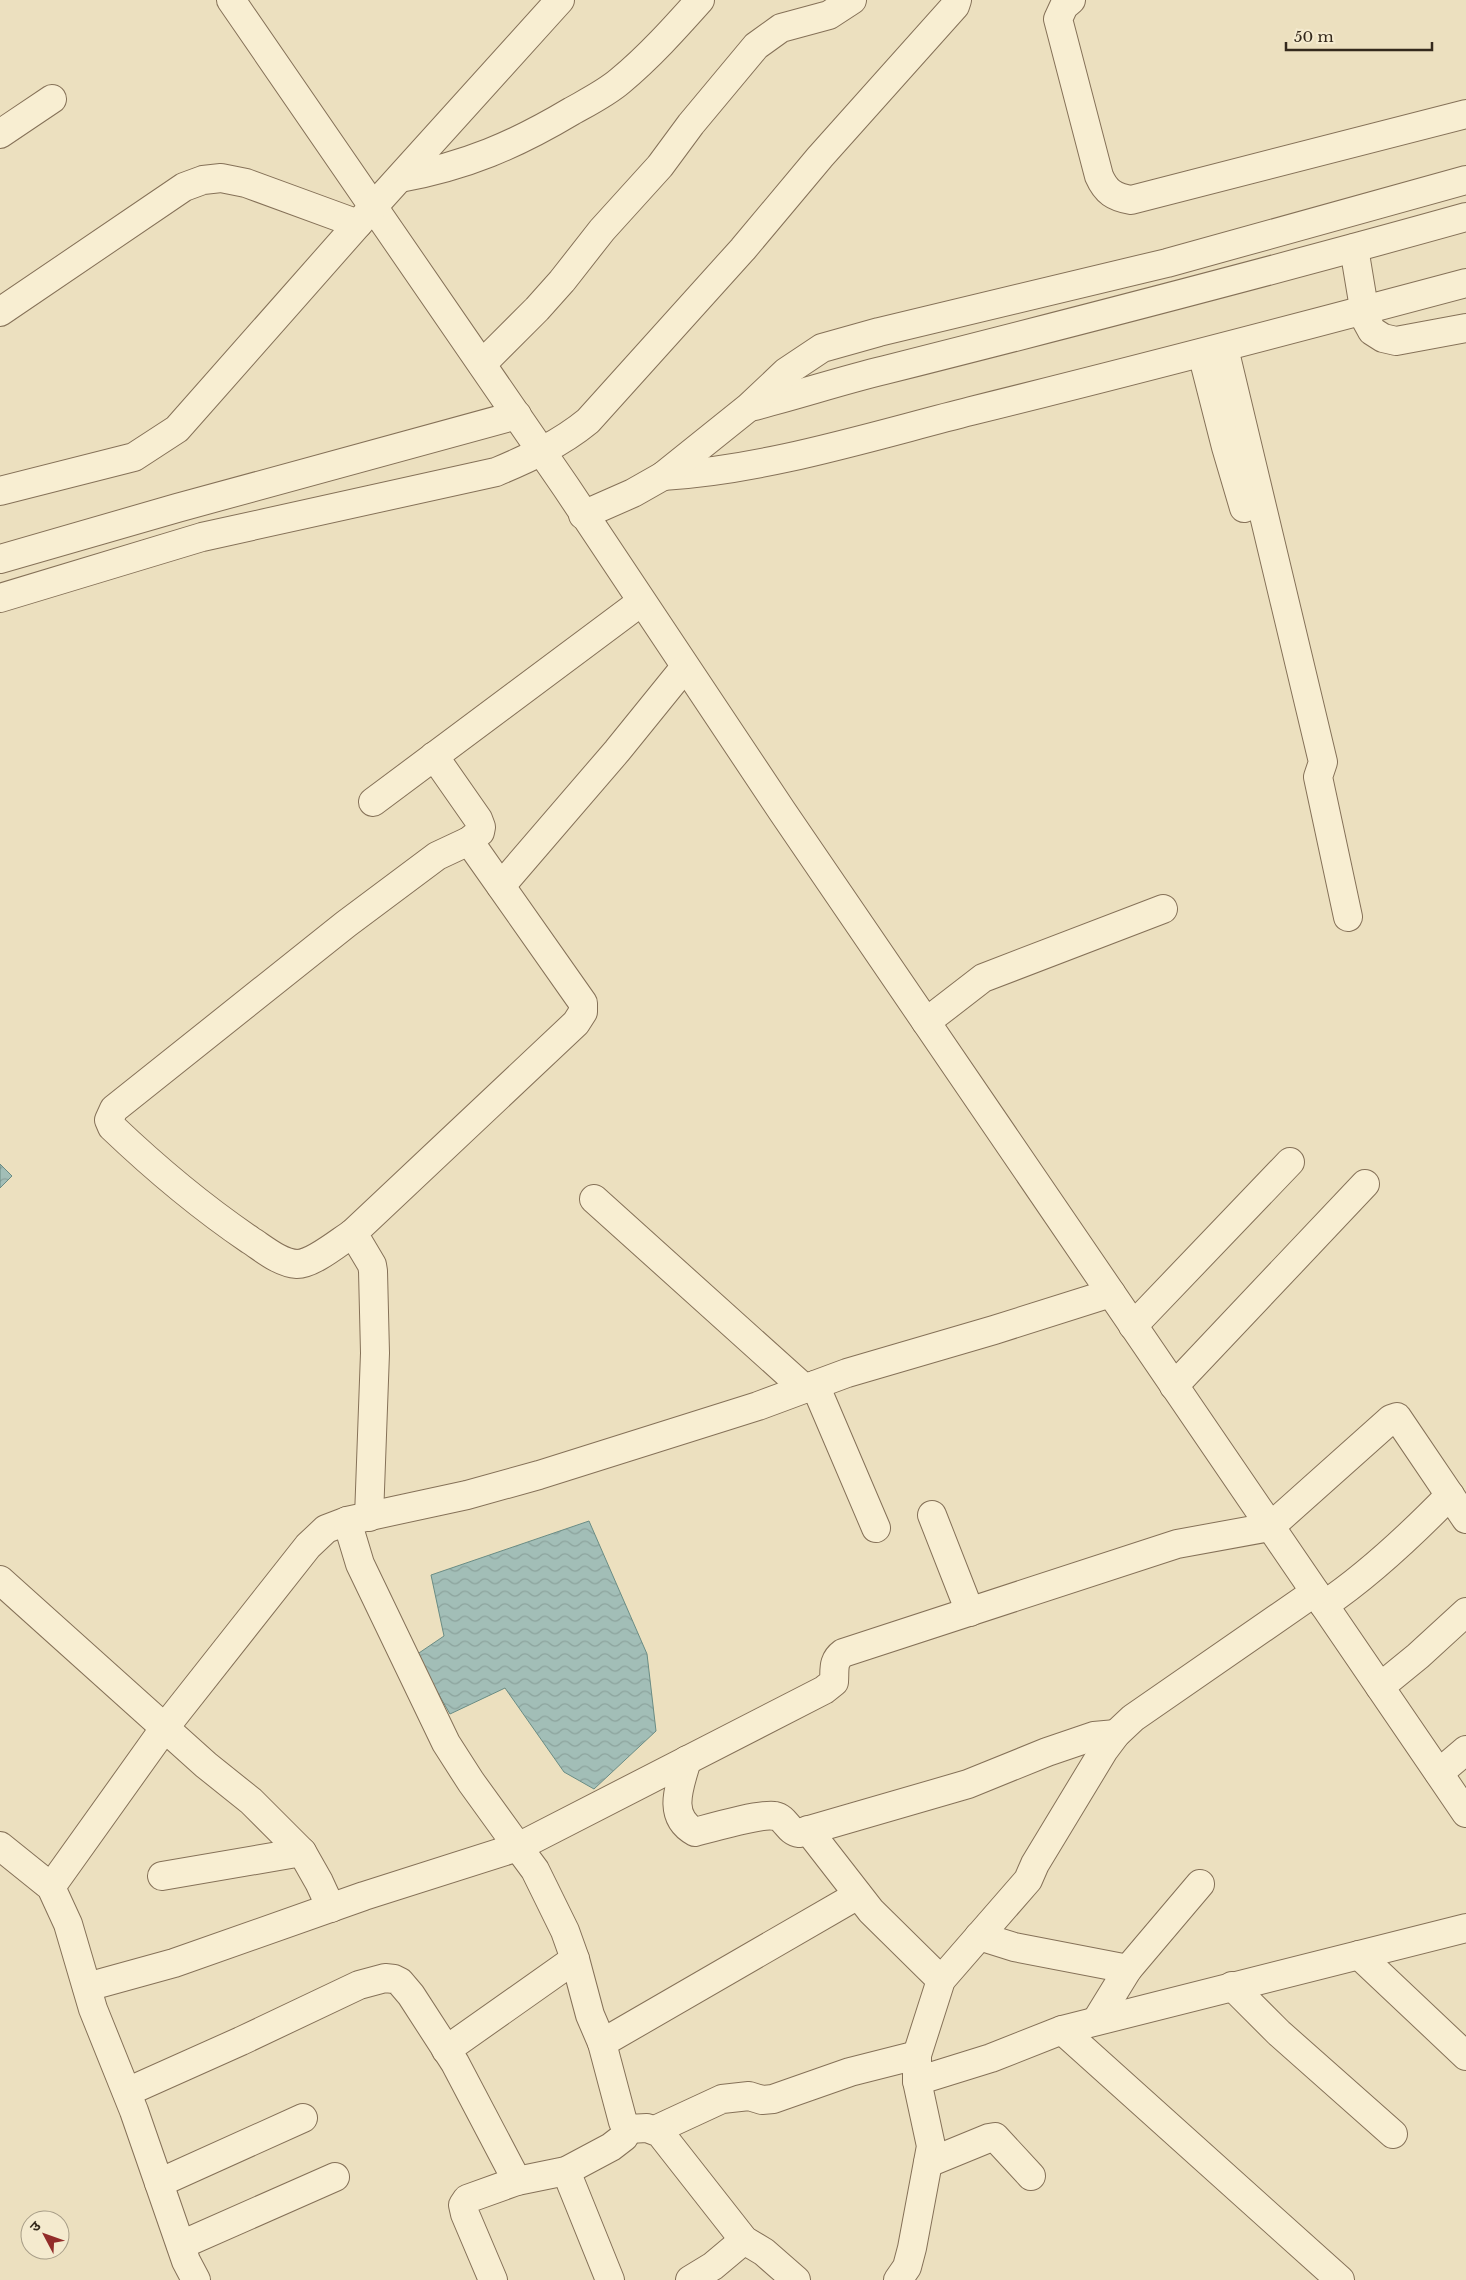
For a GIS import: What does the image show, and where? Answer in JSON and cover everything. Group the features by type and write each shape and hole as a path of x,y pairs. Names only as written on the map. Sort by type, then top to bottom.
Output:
{"street":[{"path":"232,0 366,215 482,364 926,1022 1466,1812"},
{"path":"0,491 134,456 177,429 366,215 560,0"},
{"path":"400,178 438,171 496,151 522,140 592,100 620,82 673,31 700,0"},
{"path":"482,364 562,281 602,230 660,166 691,124 756,46 781,28 829,15 852,0"},
{"path":"0,598 202,538 496,472 542,453 568,437 588,421 743,249 820,157 955,6 957,0"},
{"path":"1071,0 1064,6 1058,19 1099,176 1104,187 1115,197 1131,200 1466,114"},
{"path":"0,134 52,99"},
{"path":"0,312 184,187 203,180 221,178 246,183 366,215"},
{"path":"583,515 633,494 663,476 749,407 786,372 822,348 879,332 1167,263 1466,180"},
{"path":"749,407 882,370 1354,248 1466,217"},
{"path":"1354,248 1364,310 1372,331 1383,338 1396,341 1466,328"},
{"path":"663,476 692,474 744,466 836,445 1213,351 1466,283"},
{"path":"1213,351 1236,446 1323,762 1318,777 1348,917"},
{"path":"0,559 178,508 517,416"},
{"path":"373,802 641,602"},
{"path":"501,886 617,751 685,667"},
{"path":"434,756 478,818 481,827 480,832 469,841 437,856 346,924 136,1090 110,1114 109,1120 112,1127 210,1212 288,1263 299,1264 316,1258 353,1233 576,1023 583,1012 583,1003 469,841"},
{"path":"926,1022 982,978 1163,909"},
{"path":"1133,1326 1290,1162"},
{"path":"1174,1386 1366,1184"},
{"path":"594,1199 810,1387 876,1528"},
{"path":"353,1233 372,1265 375,1353 358,1519 360,1564 446,1743 471,1782 535,1870 557,1912 575,1959 590,2015 602,2043 623,2122 628,2129"},
{"path":"51,1887 166,1726 308,1546 326,1529 358,1519 467,1495 539,1475 758,1406 847,1373 1111,1293"},
{"path":"87,1986 174,1963 331,1908 518,1847 654,1779 687,1760 824,1690 834,1682 836,1658 843,1653 1177,1544 1270,1526 1391,1419 1397,1417 1466,1519"},
{"path":"898,2280 907,2266 912,2248 931,2146 917,2068 941,1980 1028,1880 1051,1837 1104,1750 1116,1734 1133,1718 1320,1599 1347,1589 1403,1541 1450,1495"},
{"path":"932,1515 970,1612"},
{"path":"0,1580 166,1726 206,1764 251,1801 302,1852 331,1908"},
{"path":"1380,1687 1418,1656 1466,1612"},
{"path":"687,1760 676,1806 680,1818 687,1828 695,1832 771,1815 784,1820 795,1832 808,1830 968,1784 1047,1752 1094,1736 1116,1734"},
{"path":"1439,1774 1466,1750"},
{"path":"808,1830 858,1895 941,1980"},
{"path":"0,1846 51,1887 68,1924 94,2009 127,2092 159,2183 183,2266 335,2177"},
{"path":"162,1876 302,1852"},
{"path":"1096,2021 1128,1969 1200,1884"},
{"path":"602,2043 858,1895"},
{"path":"655,2130 722,2099 749,2096 762,2100 773,2099 850,2072 917,2068 992,2058 1062,2030 1466,1928"},
{"path":"980,1936 1014,1947 1128,1969"},
{"path":"1360,1955 1466,2056"},
{"path":"446,2050 575,1959"},
{"path":"127,2092 359,1985 385,1978 400,1982 411,1994 446,2050 517,2181"},
{"path":"1232,1986 1279,2033 1392,2134"},
{"path":"1062,2030 1188,2141 1340,2280"},
{"path":"159,2183 303,2118"},
{"path":"628,2129 647,2128 655,2130 667,2140 744,2240 764,2252 796,2280"},
{"path":"493,2280 465,2214 464,2205 467,2199 517,2181 566,2171 611,2147 624,2137 628,2129"},
{"path":"928,2163 995,2137 1031,2176"},
{"path":"566,2171 610,2280"},
{"path":"690,2280 714,2266 744,2240"}],"water":[{"path":"0,1164 12,1176 0,1188"},
{"path":"589,1521 647,1654 656,1731 594,1789 564,1772 505,1688 450,1714 416,1655 444,1636 431,1575"}]}
